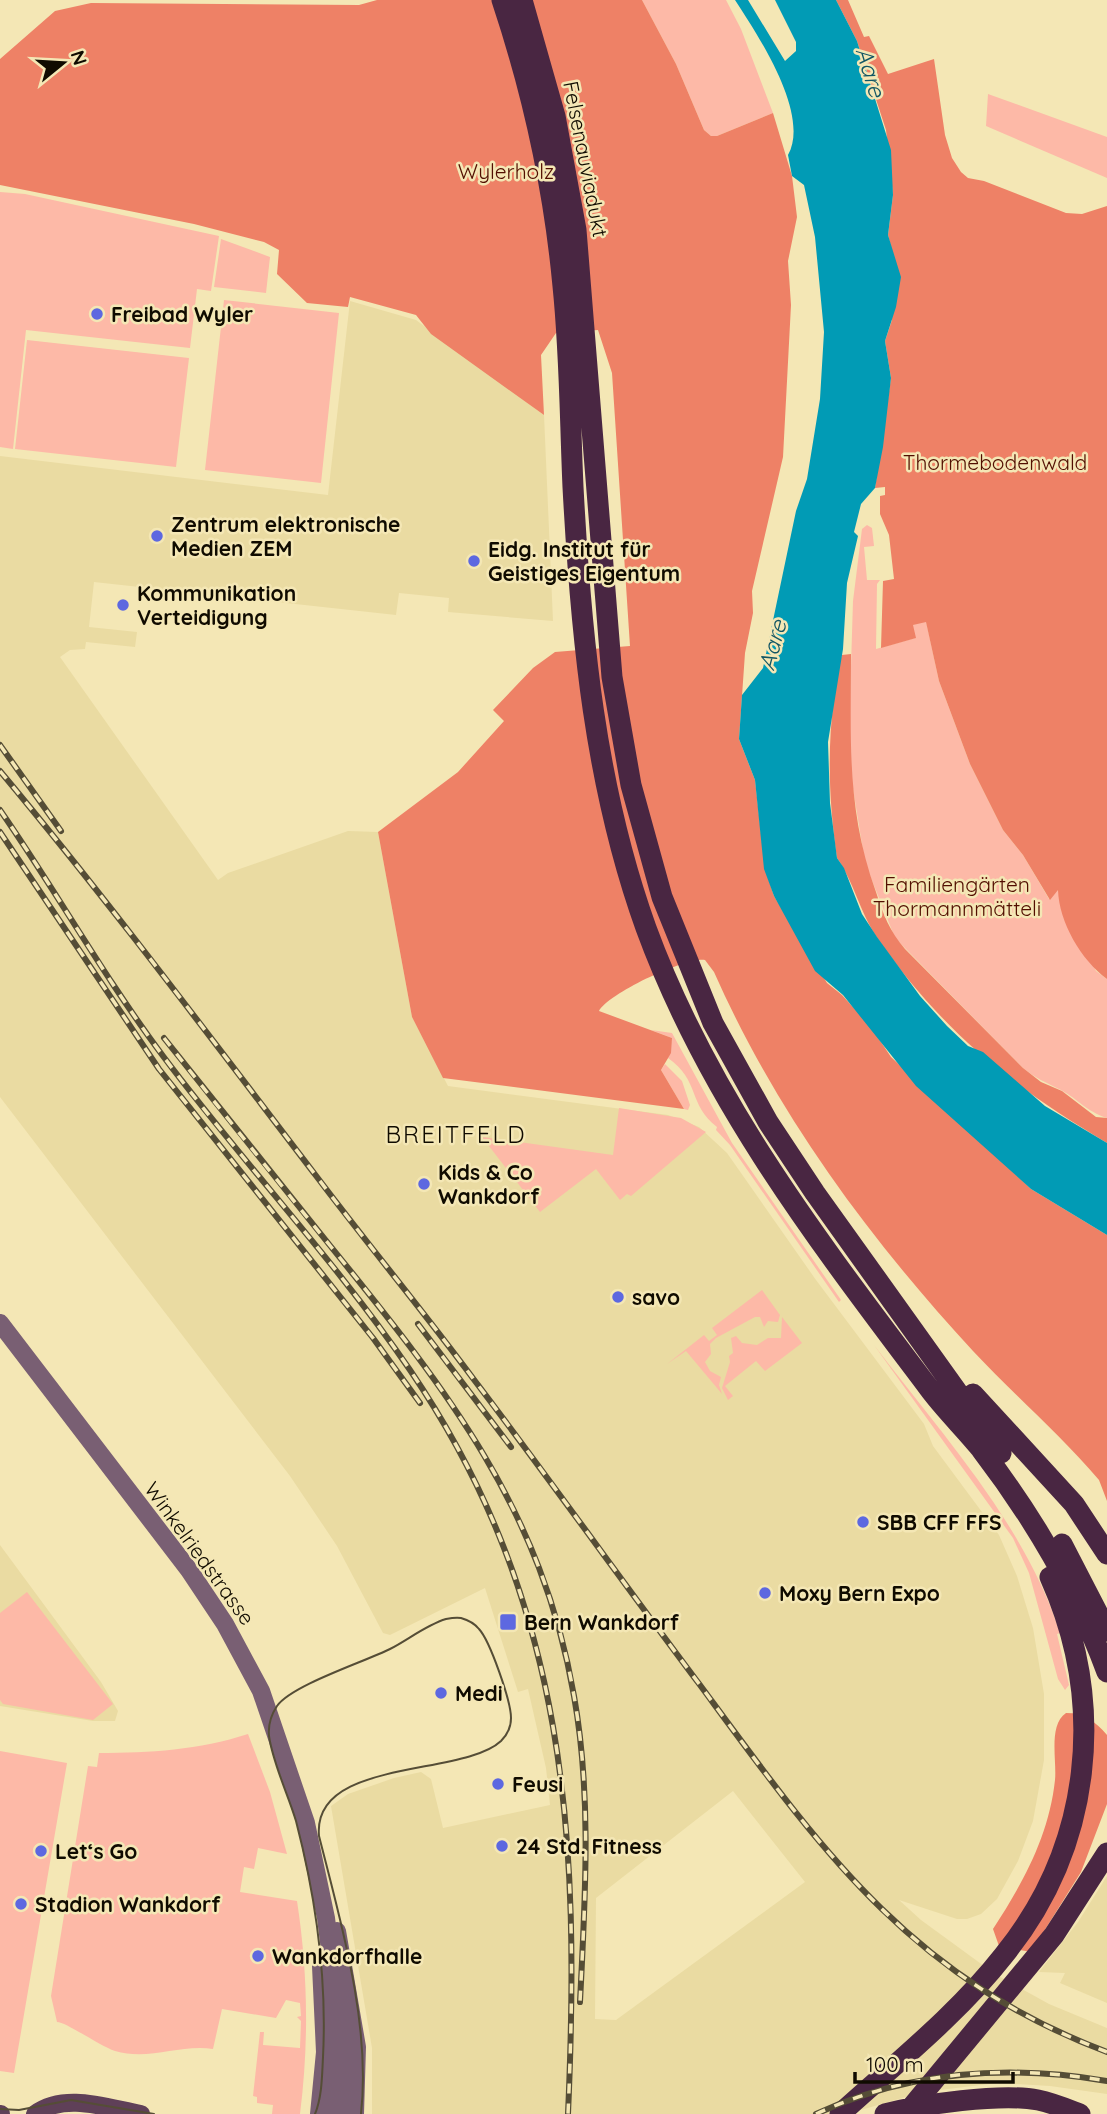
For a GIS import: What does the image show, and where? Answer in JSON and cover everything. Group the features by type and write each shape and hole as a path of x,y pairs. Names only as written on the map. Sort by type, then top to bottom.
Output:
{"highway":[{"name":"Felsenauviadukt","path":"502,0 530,94 577,332"},
{"name":"Felsenauviadukt","path":"522,0 548,89 567,175 577,332"},
{"path":"577,332 620,732 637,812 662,897 691,973 729,1053 775,1133 1055,1531 1107,1631"},
{"path":"577,332 584,650 596,736 613,817 638,904 668,983 717,1084 761,1157 825,1251 939,1401 978,1445 1035,1527 1070,1588 1103,1662"},
{"path":"911,1324 1074,1504 1107,1554"},
{"path":"840,2114 966,1998 1018,1937 1049,1888 1070,1837 1083,1782 1087,1740 1083,1682 1066,1616 1046,1569 939,1401"},
{"path":"905,2114 1071,1913 1107,1853"},
{"path":"885,2114 931,2104 1038,2100 1080,2114"}],"main road":[{"name":"Winkelriedstrasse","path":"0,1323 189,1570 225,1624 267,1706 309,1838 326,1918 341,2038 337,2114"},
{"name":"Winkelriedstrasse","path":"309,1838 325,2032 319,2114"},
{"name":"Winkelriedstrasse","path":"309,1838 318,1858 346,1970 358,2060 355,2114"},
{"path":"35,2114 45,2106 69,2102 141,2114"}],"shaded area":[{"path":"350,301 416,320 544,415 553,621 448,612 449,598 399,593 396,615 94,582 89,627 137,632 135,647 86,642 85,649 70,650 60,657 218,880 228,873 348,831 378,832 412,1017 448,1086 668,1115 699,1127 727,1153 816,1280 924,1424 933,1446 999,1535 1017,1576 1033,1628 1044,1694 1044,1760 1033,1821 1018,1861 997,1899 981,1914 967,1919 957,1919 899,1900 921,1920 995,1974 1049,2004 1107,2028 1107,2094 1050,2086 998,2083 923,2092 847,2114 372,2114 372,2048 331,1806 348,1794 421,1772 431,1779 443,1828 550,1805 546,1768 528,1689 518,1692 485,1588 390,1635 383,1633 337,1546 290,1476 0,1097 0,456 328,495","holes":["733,1791 805,1882 616,2020 595,2019 596,1898"]},
{"path":"0,1545 101,1682 118,1711 115,1721 93,1721 0,1706"},
{"path":"1107,1876 1107,2003 1060,1983 1065,1973 1039,1972 1078,1922"}],"green space":[{"name":"Wylerholz","path":"377,0 642,0 676,64 704,130 711,136 717,136 773,113 792,176 797,217 788,261 791,305 783,457 752,591 753,613 745,653 739,739 755,780 765,869 774,896 827,983 842,995 871,1027 891,1057 1031,1189 1107,1235 1107,1501 1099,1480 934,1308 862,1218 828,1172 766,1075 714,972 705,960 682,964 632,986 599,1011 672,1038 671,1053 661,1070 684,1109 443,1078 412,1017 378,832 458,772 504,721 493,710 533,668 555,652 630,646 612,373 598,330 556,333 541,355 544,415 431,334 416,315 350,297 348,307 307,303 277,274 279,250 264,242 194,224 0,185 0,59 55,11 91,3 359,5"},
{"path":"642,0 726,0 741,29 773,113 717,136 711,136 704,130 676,64"},
{"name":"Thormebodenwald","path":"836,0 848,0 864,37 869,36 888,74 934,59 945,135 952,158 968,178 984,181 1066,213 1082,214 1107,206 1107,979 1089,962 1073,939 1062,915 1058,890 1050,900 1023,855 1003,830 970,764 939,681 926,622 913,625 916,638 881,648 883,581 894,579 889,535 880,514 880,496 885,495 885,487 875,488 891,378 885,341 892,320 893,255 888,235 893,195 886,130 857,41"},
{"path":"988,94 1107,137 1107,178 986,126"},
{"name":"Freibad Wyler","path":"0,192 25,194 219,236 211,291 197,289 190,348 26,330 13,449 0,447"},
{"path":"221,239 270,257 266,293 214,287"},
{"path":"224,300 339,313 321,483 205,470"},
{"path":"27,340 189,358 176,467 15,449"},
{"name":"Familiengärten Thormannmätteli","path":"867,525 872,528 874,546 864,547 867,580 880,580 877,584 876,649 915,638 912,625 926,621 939,681 970,764 1003,830 1023,855 1049,899 1058,889 1096,971 1107,979 1107,1118 1023,1068 895,938 865,863 850,770 853,601 862,529"},
{"path":"851,654 852,774 859,832 881,908 891,929 905,949 1023,1068 1041,1082 1062,1091 1096,1117 1107,1118 1107,1143 1040,1100 980,1054 927,1002 872,929 837,858 832,817 830,758 834,697 842,655"},
{"path":"651,1030 672,1033 732,1143 841,1300 839,1302 730,1145 708,1119 685,1075 668,1058 672,1038"},
{"path":"665,1064 682,1081 690,1105 688,1110 684,1109 661,1070"},
{"path":"619,1108 681,1118 706,1132 631,1196 627,1194 620,1200 596,1169 540,1212 482,1137 613,1155"},
{"path":"762,1290 780,1315 778,1322 768,1321 764,1327 760,1317 755,1317 710,1344 711,1354 705,1362 710,1371 721,1377 719,1385 722,1394 686,1351 667,1364 704,1335 709,1341 717,1335 712,1328"},
{"path":"782,1317 802,1343 765,1371 756,1361 725,1386 733,1396 728,1400 722,1388 730,1362 729,1356 733,1353 731,1338 736,1336 742,1343 757,1345 768,1338 781,1338"},
{"path":"874,1345 954,1447 1004,1518 1026,1555 1045,1593 1060,1633 1057,1634 1069,1685 1065,1690 1058,1679 1029,1573 1013,1538"},
{"path":"27,1592 113,1704 93,1720 3,1704 0,1700 0,1613"},
{"path":"1066,1713 1089,1719 1107,1735 1107,1804 1081,1872 1031,1952 999,1946 993,1929 1033,1858 1047,1820 1055,1780 1055,1734 1060,1719"},
{"path":"248,1734 270,1792 287,1854 258,1848 254,1869 244,1867 240,1892 297,1901 306,2008 300,2114 272,2114 273,2105 257,2103 257,2097 253,2096 260,2032 264,2032 263,2045 300,2048 301,2021 297,2017 301,2016 300,2003 286,2000 276,2018 222,2009 213,2049 128,2054 115,2051 57,2022 51,1996 88,1766 97,1767 99,1753 174,1750"},
{"name":"Stadion Wankdorf","path":"0,1751 67,1763 14,2073 0,2071"}],"water":[{"name":"Aare","path":"735,0 748,0 785,61 796,51 796,42 775,0 836,0 857,41 891,150 893,195 888,235 901,277 896,307 885,341 891,378 883,447 875,488 861,504 854,532 858,536 847,583 843,649 828,742 830,803 837,858 844,868 862,914 877,937 920,996 947,1026 968,1046 983,1052 1045,1106 1107,1143 1107,1235 1031,1189 916,1086 843,995 815,971 774,896 764,869 755,780 739,739 742,695 763,668 796,511 807,479 820,399 824,332 815,237 804,185 792,176 788,155 793,138 793,118 768,53"}],"tram line":[{"path":"315,2114 321,2086 324,2027 318,1938 296,1821 271,1747 270,1720 277,1706 297,1690 390,1649 439,1622 461,1618 471,1622 484,1636 499,1672 511,1718 505,1736 482,1752 363,1781 339,1793 323,1811 319,1836 345,1938 358,2009 362,2045 361,2114"},
{"path":"0,2109 19,2110 71,2100 154,2114"}],"railway":[{"path":"0,745 61,831"},
{"path":"0,771 121,922 456,1355 786,1801 829,1853 874,1902 923,1946 977,1986 1038,2021 1107,2052"},
{"path":"0,810 163,1056 351,1290 410,1370 463,1458 503,1547 533,1636 553,1727 565,1820 571,1915 568,2114"},
{"path":"0,832 159,1069 373,1338 420,1403"},
{"path":"164,1038 414,1352 451,1403 514,1510 539,1568 559,1629 580,1734 586,1849 580,2002"},
{"path":"418,1324 511,1447"},
{"path":"816,2114 887,2088 958,2075 1032,2073 1107,2081"}],"place":[{"name":"Freibad Wyler","path":"97,314"},
{"name":"Zentrum elektronische Medien ZEM","path":"157,536"},
{"name":"Eidg. Institut für Geistiges Eigentum","path":"474,561"},
{"name":"Kommunikation Verteidigung","path":"123,605"},
{"name":"Kids & Co Wankdorf","path":"424,1184"},
{"name":"savo","path":"618,1297"},
{"name":"SBB CFF FFS","path":"863,1522"},
{"name":"Moxy Bern Expo","path":"765,1593"},
{"name":"Bern Wankdorf","path":"508,1622"},
{"name":"Medi","path":"441,1693"},
{"name":"Feusi","path":"498,1784"},
{"name":"24 Std. Fitness","path":"502,1846"},
{"name":"Let‘s Go","path":"41,1851"},
{"name":"Stadion Wankdorf","path":"21,1904"},
{"name":"Wankdorfhalle","path":"258,1956"}],"district":[{"name":"BREITFELD","path":"456,1134"}]}
